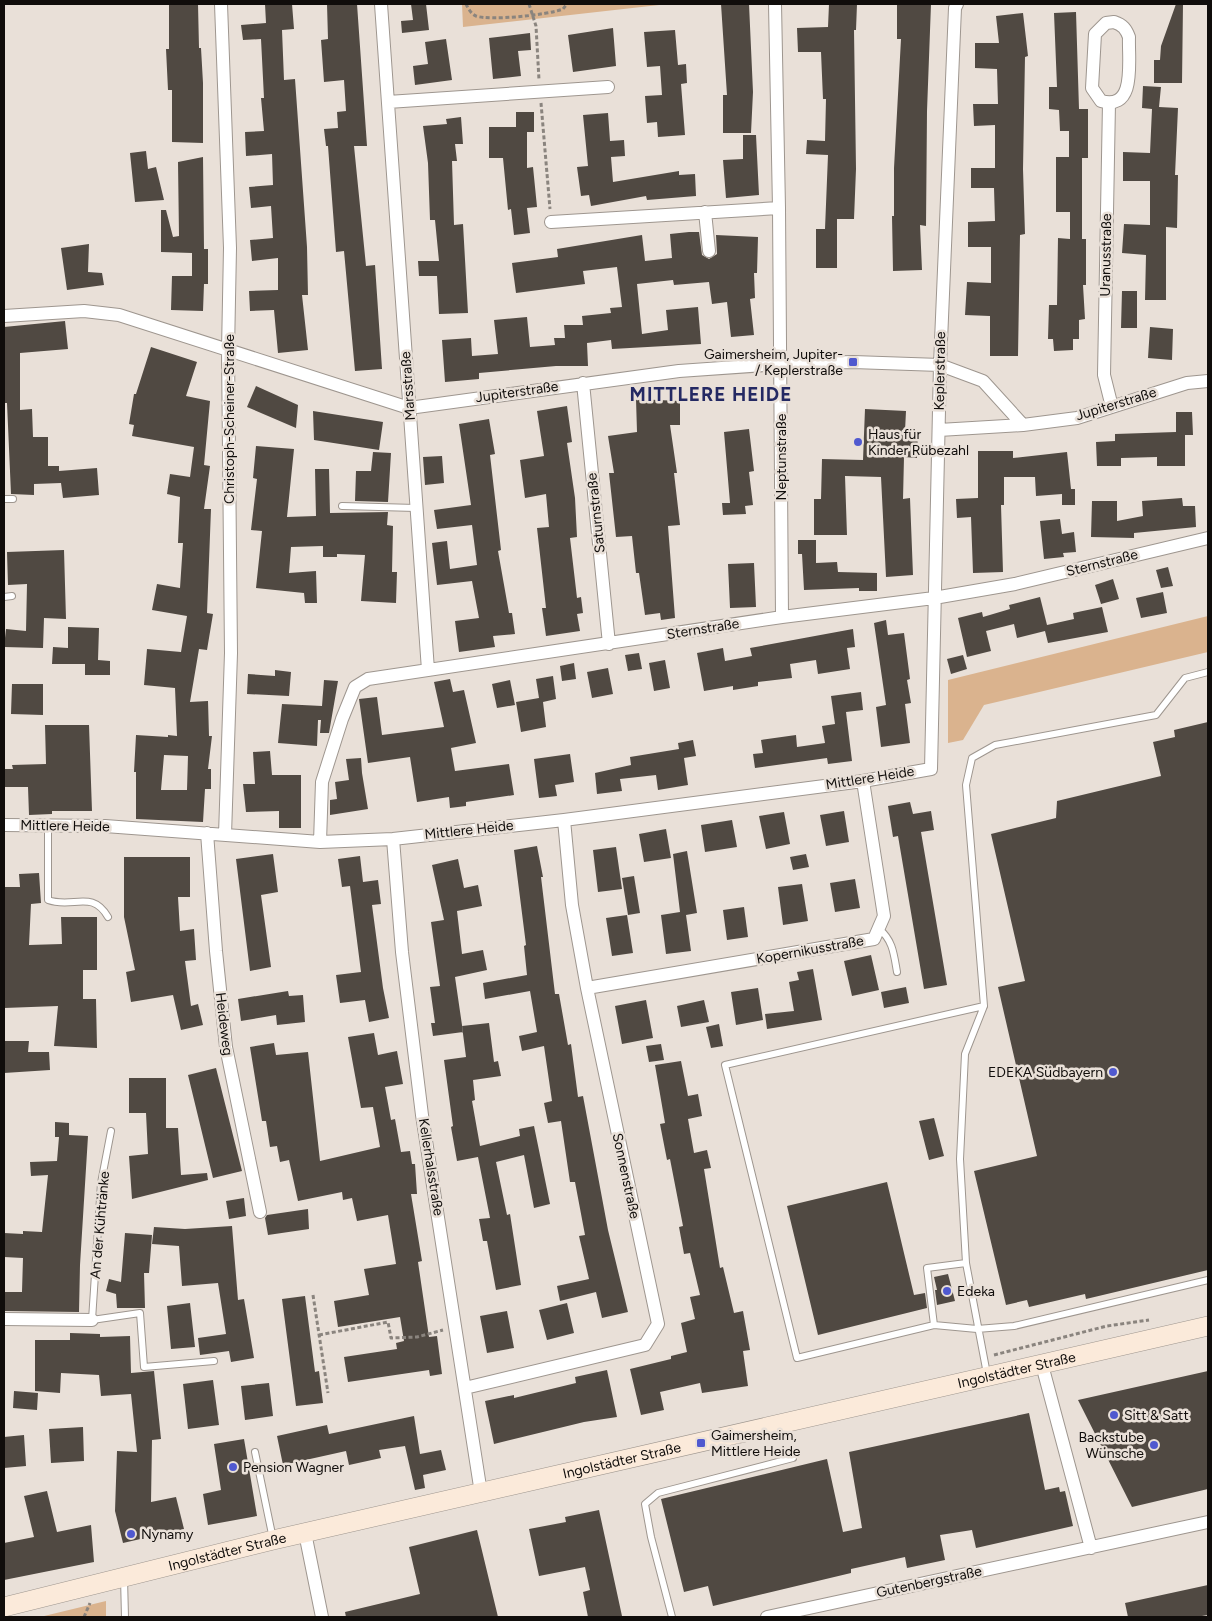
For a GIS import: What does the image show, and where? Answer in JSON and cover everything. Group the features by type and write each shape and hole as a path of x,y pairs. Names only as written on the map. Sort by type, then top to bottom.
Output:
{"street":[{"name":"Christoph-Scheiner-Straße","path":"221,4 230,248 228,351 231,653 224,834"},
{"name":"Marsstraße","path":"381,4 428,670"},
{"name":"Neptunstraße","path":"775,4 779,208 782,617"},
{"name":"Keplerstraße","path":"931,769 940,365 954,18 957,4"},
{"path":"1114,22 1127,30 1130,37 1127,88 1122,98 1116,102 1108,103 1101,101 1092,88 1095,38 1100,27 1106,23 1114,22"},
{"path":"388,102 540,90 608,87"},
{"name":"Uranusstraße","path":"1108,103 1104,375 1112,407"},
{"path":"551,222 779,208"},
{"path":"705,212 709,251"},
{"name":"Jupiterstraße","path":"4,316 84,310 119,315 409,408 680,371 780,364 853,362 940,365 984,381 1023,425"},
{"name":"Jupiterstraße","path":"939,430 1023,425 1077,418 1187,383 1208,381"},
{"name":"Saturnstraße","path":"583,383 609,644"},
{"name":"Sternstraße","path":"320,842 322,782 342,718 355,688 368,679 782,617 934,598 1014,584 1208,538"},
{"name":"Mittlere Heide","path":"4,825 105,826 320,842 393,839 564,820 863,781 931,769"},
{"name":"Kopernikusstraße","path":"587,988 874,939 884,916 863,781"},
{"name":"Sonnenstraße","path":"465,1388 645,1345 658,1324 587,988 572,905 564,820"},
{"name":"Heideweg","path":"208,833 216,951 226,1047 260,1212"},
{"name":"Kellerhalsstraße","path":"393,839 402,952 422,1115 482,1493"},
{"path":"4,1319 92,1320"},
{"name":"Ingolstädter Straße","path":"4,1607 273,1540 1208,1326"},
{"path":"1042,1365 1091,1548"},
{"name":"Gutenbergstraße","path":"767,1617 1208,1522"},
{"path":"305,1533 322,1617"}],"lane":[{"path":"4,499 13,499"},
{"path":"342,506 416,508"},
{"path":"4,597 12,596"},
{"path":"987,1378 966,1263 960,1159 965,1054 984,1006 966,785 972,758 995,744 1156,715 1185,678 1208,672"},
{"path":"48,826 48,900 57,903 93,901 102,907 108,916"},
{"path":"879,929 886,935 892,945 897,972"},
{"path":"984,1006 875,1029 725,1065 797,1358 934,1325 977,1330 1014,1326 1208,1280"},
{"name":"An der Kühtränke","path":"92,1320 101,1184 111,1131"},
{"path":"934,1325 927,1268 966,1263"},
{"path":"92,1320 140,1313 144,1367 214,1361"},
{"path":"255,1452 273,1540"},
{"path":"672,1617 651,1537 645,1504 658,1493 794,1458"},
{"path":"124,1577 125,1617"}],"path":[{"path":"466,4 468,9 476,16 533,17 563,9 567,4"},
{"path":"529,4 533,17 551,222"},
{"path":"313,1295 328,1394"},
{"path":"319,1335 388,1322 390,1338 417,1337 455,1327"},
{"path":"84,1617 90,1602"}],"shaded area":[{"path":"462,4 668,4 463,27"},
{"path":"1208,616 1208,652 984,705 963,740 948,743 948,680"},
{"path":"106,1601 106,1617 40,1617"}],"building":[{"path":"169,4 198,4 199,48 201,48 203,83 203,143 172,142 172,90 168,90 166,49 169,49"},
{"path":"265,4 292,4 294,29 282,30 284,80 295,79 307,247 308,295 302,295 308,350 278,353 274,310 250,311 249,291 278,290 278,258 252,261 250,240 273,238 271,206 251,208 249,187 273,185 272,154 246,156 245,132 264,131 261,98 264,98 261,39 243,40 241,25 266,23"},
{"path":"327,4 357,4 367,146 354,146 366,266 375,265 382,369 355,371 344,251 336,252 328,146 326,146 324,129 338,128 337,112 346,111 344,80 324,82 321,40 328,39"},
{"path":"411,4 426,4 429,30 402,33 401,21 413,20"},
{"path":"721,4 749,4 753,92 751,133 723,133 723,95 727,95"},
{"path":"829,4 857,4 856,30 854,30 856,169 854,219 837,219 837,268 816,268 816,229 825,229 828,155 806,154 807,140 825,141 826,99 823,99 821,52 798,52 797,28 828,27"},
{"path":"897,4 931,4 927,111 926,226 920,225 922,270 893,271 892,216 894,216 894,168 901,39 897,39"},
{"path":"1176,4 1183,4 1182,83 1154,83 1154,60 1160,60 1161,46"},
{"path":"1076,12 1079,109 1088,109 1088,158 1082,158 1082,239 1086,239 1086,285 1083,285 1085,319 1079,320 1079,339 1073,339 1073,350 1054,351 1053,339 1048,339 1049,305 1057,305 1058,238 1070,239 1070,212 1056,212 1056,157 1069,157 1069,131 1060,131 1059,110 1049,109 1049,87 1057,87 1054,13"},
{"path":"1023,13 1028,56 1025,57 1023,169 1025,234 1020,235 1018,356 990,356 990,316 965,315 967,282 991,283 991,247 968,247 968,222 995,221 994,188 971,188 971,168 995,168 995,125 974,126 973,104 998,104 997,69 975,68 975,43 999,43 996,16"},
{"path":"613,28 616,66 573,72 568,35"},
{"path":"675,30 678,65 686,64 687,83 681,84 685,135 658,137 657,122 647,123 645,96 662,95 660,66 647,67 644,32"},
{"path":"530,33 531,50 518,51 521,76 493,79 489,38"},
{"path":"446,39 452,80 415,85 413,66 428,64 425,42"},
{"path":"1143,86 1161,87 1159,107 1178,108 1175,175 1178,175 1177,228 1166,227 1166,300 1145,300 1146,255 1122,253 1124,224 1150,225 1150,181 1123,181 1123,152 1150,153 1152,109 1142,108"},
{"path":"516,112 534,112 534,132 527,132 527,168 533,167 537,207 527,208 530,233 514,235 511,209 508,210 503,158 489,158 489,127 516,127"},
{"path":"608,113 610,141 624,140 625,156 611,157 613,182 679,171 679,175 695,174 696,196 647,200 646,196 591,206 589,195 581,196 577,167 588,166 583,115"},
{"path":"461,117 463,144 455,144 457,161 452,161 454,225 463,224 468,313 439,314 437,276 419,276 418,261 439,261 435,220 430,220 428,163 423,126 447,124 446,119"},
{"path":"743,135 756,135 759,195 726,198 723,160 743,159"},
{"path":"146,151 148,169 156,167 164,200 135,202 130,153"},
{"path":"203,157 204,249 208,249 208,284 204,284 203,311 171,310 172,276 192,276 192,253 161,252 161,210 166,210 173,237 179,236 178,162"},
{"path":"699,232 702,255 709,259 717,254 716,235 758,237 757,273 754,273 755,298 750,299 754,335 731,337 727,302 712,304 709,282 674,285 673,280 637,284 642,334 668,330 666,310 698,307 701,344 612,349 611,340 587,343 588,366 556,366 479,373 479,379 445,382 442,340 471,338 472,356 498,354 494,320 527,317 530,347 555,345 554,338 565,338 564,325 583,325 582,316 611,313 610,308 622,307 617,267 583,271 585,284 516,293 512,263 558,257 557,249 642,235 645,261 672,258 670,234"},
{"path":"89,244 88,272 102,273 104,285 67,290 61,248"},
{"path":"1122,291 1137,291 1137,328 1121,328"},
{"path":"65,321 68,349 20,353 20,410 32,409 33,437 48,437 48,466 59,466 59,471 97,468 99,495 63,498 61,483 34,484 34,495 11,494 7,403 4,403 4,327"},
{"path":"1150,327 1173,329 1172,360 1148,358"},
{"path":"151,347 197,362 186,396 210,401 204,465 210,466 204,509 211,509 207,613 213,614 207,650 199,649 190,702 208,701 209,736 212,736 208,769 211,769 211,789 205,789 203,822 136,819 136,772 134,772 136,735 177,736 175,688 144,685 147,649 181,652 187,616 152,610 157,584 180,588 183,543 178,543 180,497 167,494 170,474 190,477 194,447 132,436 134,425 129,424 134,394 136,394","holes":["164,755 188,756 187,790 161,790"]},
{"path":"256,386 298,405 296,428 247,407"},
{"path":"636,399 680,401 680,425 670,425 677,473 674,473 680,525 668,526 675,618 661,620 660,613 645,615 639,573 636,573 632,536 616,537 609,473 614,473 608,436 637,432"},
{"path":"567,406 572,442 567,443 575,498 577,537 570,538 577,598 581,597 583,613 577,614 580,631 546,636 542,608 546,608 537,528 549,527 546,494 525,498 520,460 544,456 537,411"},
{"path":"865,409 906,411 905,431 918,431 917,458 904,457 903,499 910,498 913,575 886,577 881,477 845,476 847,535 814,535 814,499 821,499 822,459 863,460"},
{"path":"313,411 383,422 379,450 314,440"},
{"path":"1176,412 1192,412 1193,435 1185,435 1185,466 1157,466 1157,457 1121,458 1121,466 1097,466 1096,442 1115,441 1115,434 1176,432"},
{"path":"489,419 495,454 490,455 501,550 498,551 509,613 512,613 515,634 493,636 495,647 459,652 455,621 479,618 472,581 437,585 432,543 447,541 450,569 477,565 472,525 437,529 434,510 471,505 459,424"},
{"path":"749,429 754,471 749,472 753,505 745,506 746,514 723,515 722,503 730,503 724,432"},
{"path":"256,446 294,449 287,517 316,516 315,469 329,469 330,513 388,512 387,525 393,526 392,572 397,572 396,603 361,601 365,555 337,554 337,557 323,557 323,546 291,547 289,573 316,571 317,603 305,603 304,593 256,588 262,531 251,530 257,479 253,478"},
{"path":"978,451 1013,451 1013,458 1067,452 1071,489 1075,489 1075,505 1062,505 1062,494 1036,496 1035,477 1004,477 1004,505 1001,505 1003,572 973,573 971,517 957,518 956,499 978,498"},
{"path":"373,452 391,453 388,502 355,501 356,471 371,471"},
{"path":"442,456 444,483 425,485 423,457"},
{"path":"1182,498 1183,506 1195,506 1196,527 1134,533 1134,538 1091,537 1092,501 1117,501 1117,521 1143,516 1142,501"},
{"path":"1060,519 1062,534 1074,532 1076,552 1063,553 1064,557 1044,559 1040,521"},
{"path":"798,540 816,540 816,563 837,562 838,572 877,573 877,591 859,591 859,588 804,590 802,554 798,554"},
{"path":"64,550 66,619 44,618 43,648 4,647 6,629 26,631 27,584 8,585 7,552"},
{"path":"754,563 756,607 730,608 728,564"},
{"path":"1168,567 1173,586 1161,588 1156,570"},
{"path":"1113,579 1119,599 1101,604 1095,585"},
{"path":"1163,592 1167,613 1141,618 1136,598"},
{"path":"1040,597 1047,625 1074,619 1073,613 1102,607 1108,632 1048,643 1045,631 1017,638 1014,624 986,631 991,651 967,657 958,618 982,612 983,617 1010,609 1009,605"},
{"path":"886,620 888,635 904,633 910,679 907,680 911,703 905,704 910,743 881,747 876,707 886,705 874,623"},
{"path":"68,627 99,628 98,660 110,661 110,675 85,675 85,664 52,664 53,647 68,648"},
{"path":"853,629 855,647 847,648 850,669 818,674 816,660 790,664 792,678 758,682 758,686 733,690 733,686 704,691 697,653 723,648 725,661 752,656 750,648"},
{"path":"639,653 642,669 628,671 625,655"},
{"path":"963,655 967,669 951,674 947,659"},
{"path":"665,660 670,688 654,691 649,663"},
{"path":"574,663 576,679 562,681 560,666"},
{"path":"608,668 613,694 592,698 587,672"},
{"path":"275,670 291,672 289,696 247,694 248,674 275,676"},
{"path":"553,676 556,699 543,702 546,727 521,732 516,702 539,698 536,679"},
{"path":"450,679 453,692 464,690 476,743 451,748 455,771 509,764 514,795 466,802 466,806 450,808 449,797 417,802 410,757 368,763 359,699 377,697 382,735 444,727 434,682"},
{"path":"324,680 338,681 329,733 320,733 321,720 318,720 317,746 278,743 282,704 322,706"},
{"path":"510,680 515,705 497,708 492,684"},
{"path":"12,684 43,684 43,715 11,714"},
{"path":"861,692 863,710 846,712 852,761 828,764 827,758 755,768 753,754 763,753 761,740 796,735 797,747 825,743 822,726 835,724 831,696"},
{"name":"EDEKA Südbayern","path":"1208,722 1208,1270 1086,1299 1085,1294 1029,1307 1027,1300 1006,1305 974,1171 1037,1156 998,987 1025,981 991,834 1056,818 1057,801 1161,776 1153,742 1175,737 1174,730"},
{"path":"45,725 89,725 92,811 52,811 52,814 29,815 28,787 4,787 4,769 13,769 12,765 46,764"},
{"path":"693,740 696,756 684,758 688,785 658,790 656,775 620,779 622,791 597,794 595,773 631,765 630,757 679,749 678,743"},
{"path":"270,751 272,775 301,775 301,828 279,828 279,811 246,812 243,784 255,784 253,752"},
{"path":"570,754 574,782 555,785 557,796 539,798 534,759"},
{"path":"361,758 368,809 330,815 330,800 337,799 335,782 349,780 346,759"},
{"path":"910,802 913,814 931,811 934,830 921,832 947,985 924,989 898,836 893,837 888,806"},
{"path":"844,811 849,842 826,846 820,815"},
{"path":"784,812 790,844 766,849 759,816"},
{"path":"732,820 737,847 705,852 701,825"},
{"path":"666,829 671,858 644,862 639,834"},
{"path":"537,846 543,877 541,877 555,994 559,994 568,1045 571,1044 578,1097 583,1096 608,1230 628,1312 602,1318 596,1292 560,1301 557,1286 589,1279 579,1236 585,1235 575,1182 570,1182 561,1121 548,1123 544,1103 552,1101 544,1046 522,1051 519,1036 537,1032 530,991 485,999 483,983 527,975 524,946 526,945 514,850"},
{"path":"616,847 622,889 598,892 593,850"},
{"path":"687,851 697,913 686,915 691,951 666,954 661,915 680,912 673,854"},
{"path":"273,854 278,892 261,895 271,967 250,971 236,859"},
{"path":"806,854 809,867 793,870 790,857"},
{"path":"360,856 363,882 378,880 381,904 372,905 389,1018 369,1022 365,1000 340,1003 336,975 361,972 350,886 342,887 338,859"},
{"path":"124,857 190,857 190,897 178,897 180,931 194,929 196,960 185,961 191,1006 198,1004 203,1025 181,1030 173,995 131,1002 126,972 135,970 124,917"},
{"path":"458,859 464,888 478,885 482,906 457,911 462,954 483,950 487,970 455,977 463,1032 433,1036 431,1023 435,1023 430,987 440,986 431,922 444,920 432,865"},
{"path":"39,873 41,903 31,904 29,945 62,944 61,917 97,917 97,970 83,970 83,999 96,999 97,1048 54,1046 58,1006 4,1008 4,887 20,887 19,874"},
{"path":"634,876 640,913 628,915 622,878"},
{"path":"855,879 860,908 835,912 830,883"},
{"path":"802,884 808,921 783,925 778,887"},
{"path":"744,907 748,937 727,940 723,910"},
{"path":"627,915 633,953 612,956 606,918"},
{"path":"871,955 879,990 852,996 844,961"},
{"path":"813,969 822,1020 767,1029 765,1014 794,1011 789,982 799,980 797,972"},
{"path":"906,987 909,1003 884,1008 881,992"},
{"path":"758,988 763,1020 736,1025 731,992"},
{"path":"288,991 289,996 303,995 305,1022 277,1025 276,1015 241,1021 238,999"},
{"path":"646,1000 653,1038 622,1044 615,1006"},
{"path":"704,1000 709,1022 681,1027 677,1006"},
{"path":"489,1023 494,1062 498,1061 501,1076 473,1080 475,1100 472,1101 480,1146 520,1136 519,1129 534,1126 550,1204 534,1208 524,1155 496,1162 507,1215 510,1214 521,1285 496,1290 487,1241 483,1241 479,1219 490,1218 478,1157 457,1161 451,1127 453,1126 444,1060 466,1057 462,1026"},
{"path":"719,1024 723,1046 711,1048 706,1027"},
{"path":"374,1033 378,1055 397,1051 403,1084 385,1087 391,1120 395,1119 401,1152 410,1151 412,1164 415,1164 417,1194 411,1194 422,1261 418,1262 429,1337 437,1336 442,1374 430,1376 429,1370 348,1382 344,1357 397,1349 396,1343 404,1341 400,1317 338,1327 334,1301 369,1295 364,1269 396,1264 388,1215 357,1221 352,1198 343,1200 342,1192 298,1201 289,1160 280,1162 277,1146 270,1147 266,1121 262,1121 250,1047 274,1043 276,1055 308,1052 320,1161 380,1147 373,1107 361,1108 348,1037"},
{"path":"4,1041 29,1041 28,1052 49,1052 50,1070 4,1073"},
{"path":"661,1044 664,1060 649,1062 646,1046"},
{"path":"681,1061 688,1096 698,1094 702,1116 688,1119 694,1153 707,1150 711,1168 704,1169 720,1268 723,1267 734,1313 743,1311 750,1350 743,1351 748,1386 702,1393 700,1383 660,1392 664,1410 641,1415 630,1369 671,1359 671,1356 687,1352 681,1323 695,1319 690,1297 700,1295 690,1253 684,1254 679,1227 683,1226 670,1159 667,1160 660,1124 665,1123 655,1065"},
{"path":"216,1068 242,1171 213,1178 188,1075"},
{"path":"129,1078 166,1078 166,1128 178,1128 181,1175 207,1173 208,1180 132,1199 129,1156 148,1154 146,1113 129,1113"},
{"path":"934,1118 944,1156 929,1160 919,1121"},
{"path":"55,1122 69,1123 69,1135 88,1136 79,1312 4,1311 4,1292 22,1292 23,1258 4,1257 4,1233 42,1232 48,1175 31,1176 30,1162 57,1161 59,1137 55,1137"},
{"path":"887,1182 914,1295 925,1293 927,1308 818,1335 787,1206"},
{"path":"244,1198 246,1216 229,1219 226,1201"},
{"path":"308,1209 309,1229 268,1235 265,1218 267,1215"},
{"path":"232,1226 238,1300 244,1299 254,1358 231,1362 229,1351 200,1355 198,1338 226,1334 218,1283 182,1286 179,1246 152,1244 154,1227 185,1229"},
{"path":"125,1233 152,1235 149,1273 144,1273 145,1308 117,1308 116,1294 106,1291 109,1279 121,1282"},
{"path":"948,1274 955,1301 937,1305 935,1290 937,1290 934,1277"},
{"path":"305,1296 315,1372 319,1371 323,1403 296,1406 282,1299"},
{"path":"190,1303 195,1347 171,1349 167,1306"},
{"path":"567,1303 574,1333 547,1340 539,1310"},
{"path":"507,1311 514,1348 487,1353 480,1316"},
{"path":"70,1333 100,1334 100,1337 130,1336 131,1373 154,1371 161,1439 152,1440 151,1502 176,1497 184,1529 123,1543 115,1511 117,1451 137,1452 131,1394 101,1396 99,1375 61,1373 60,1393 35,1391 35,1340 70,1340"},
{"path":"607,1370 617,1417 584,1422 494,1444 485,1401 514,1395 514,1398 576,1383 575,1377"},
{"name":"Backstube Wünsche","path":"1208,1371 1208,1489 1132,1507 1078,1400"},
{"path":"213,1380 219,1425 188,1429 183,1384"},
{"path":"269,1383 273,1416 245,1420 241,1386"},
{"path":"14,1391 38,1393 37,1410 13,1408"},
{"path":"1029,1413 1045,1490 1059,1487 1060,1492 1065,1491 1073,1526 976,1548 972,1530 940,1535 945,1560 907,1568 905,1557 851,1569 851,1573 713,1606 708,1586 684,1592 661,1499 827,1459 843,1532 862,1528 849,1452"},
{"path":"414,1416 420,1454 441,1450 446,1470 423,1475 425,1488 415,1490 405,1446 379,1450 381,1458 349,1465 346,1451 283,1465 277,1436 327,1425 329,1434"},
{"path":"83,1427 84,1461 51,1463 49,1429"},
{"path":"24,1435 26,1466 4,1468 4,1437"},
{"name":"Pension Wagner","path":"244,1439 257,1516 208,1525 203,1494 221,1490 214,1444"},
{"path":"47,1491 57,1532 91,1525 94,1562 4,1580 4,1543 34,1537 24,1496"},
{"path":"599,1510 622,1616 588,1617 583,1592 590,1590 585,1567 539,1576 529,1529 566,1522 565,1517"},
{"path":"477,1530 498,1617 346,1617 345,1612 420,1594 409,1547"},
{"path":"1208,1585 1208,1615 1196,1617 1128,1617 1125,1603"}],"place":[{"name":"Gaimersheim, Jupiter- / Keplerstraße","path":"853,362"},
{"name":"Haus für Kinder Rübezahl","path":"858,442"},
{"name":"EDEKA Südbayern","path":"1113,1072"},
{"name":"Edeka","path":"947,1291"},
{"name":"Sitt & Satt","path":"1114,1415"},
{"name":"Gaimersheim, Mittlere Heide","path":"701,1443"},
{"name":"Backstube Wünsche","path":"1154,1445"},
{"name":"Pension Wagner","path":"233,1467"},
{"name":"Nynamy","path":"131,1534"}],"district":[{"name":"MITTLERE HEIDE","path":"711,394"}]}
